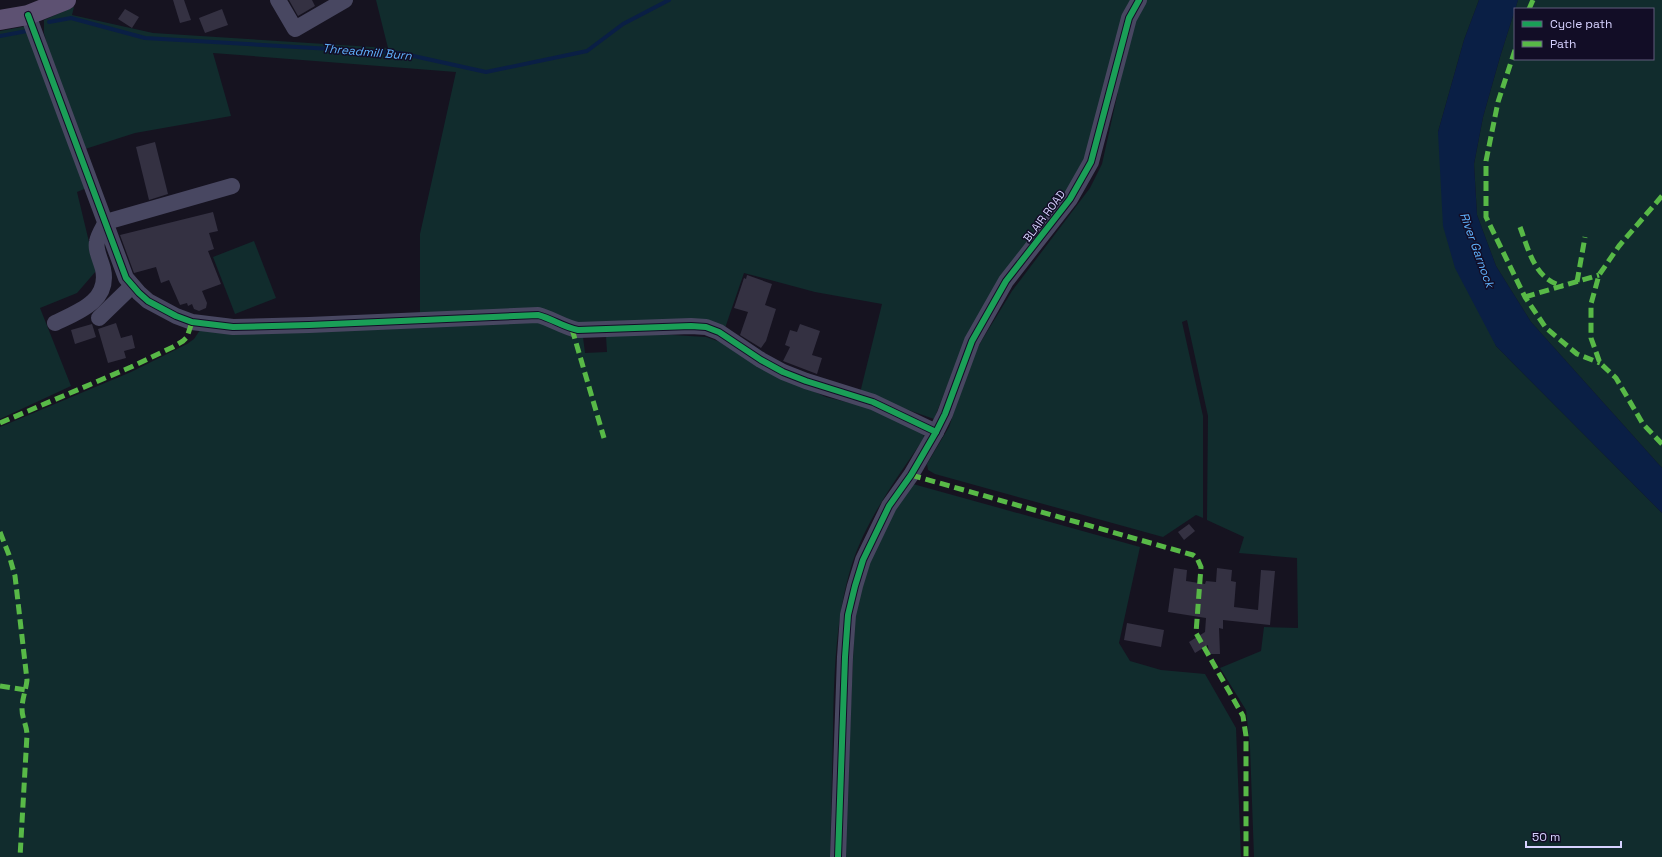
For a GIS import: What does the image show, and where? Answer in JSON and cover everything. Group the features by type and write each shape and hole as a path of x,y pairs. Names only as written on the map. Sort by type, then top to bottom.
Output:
{"main road":[{"path":"0,20 28,15 66,0"}],"street":[{"path":"278,0 295,29 345,0"},
{"name":"BLAIR ROAD","path":"838,857 845,657 848,615 863,560 876,530 889,506 911,475 936,432 945,414 972,341 995,301 1006,282 1070,199 1092,162 1129,18 1140,0"},
{"path":"28,15 126,278 148,301 176,316 192,322 233,327 538,315 551,318 566,327 578,330 691,326 706,327 718,332 761,360 783,372 806,381 873,402 936,432"},
{"path":"55,323 87,308 102,290 104,282 103,270 96,243 106,222 232,186"},
{"path":"99,318 132,286"}],"green space":[{"path":"376,0 1479,0 1464,40 1438,132 1496,346 1662,513 1662,857 1254,857 1250,747 1246,710 1220,668 1261,651 1264,627 1298,628 1297,558 1239,553 1244,537 1207,520 1208,416 1187,320 1182,322 1203,416 1203,518 1196,515 1163,537 935,474 928,470 927,464 949,427 971,362 979,345 1012,291 1090,188 1102,164 1118,92 1077,176 965,341 934,419 860,393 882,304 815,292 744,273 724,331 581,326 562,319 420,316 420,234 456,72 213,53 231,116 135,133 82,150 44,33 44,20 74,7 72,15 153,33 388,48"},
{"path":"1518,0 1662,0 1662,468 1531,322 1496,266 1477,215 1474,164 1483,117 1514,13 1514,60 1654,60 1654,8 1515,8"},
{"path":"27,26 89,187 77,192 96,271 77,293 40,308 71,386 0,419 0,31"},
{"path":"254,241 276,298 235,314 213,257"},
{"path":"537,321 583,337 585,353 607,352 606,336 640,333 706,337 723,343 761,367 826,397 874,409 923,431 924,438 874,514 858,547 846,584 836,647 830,857 0,857 0,427 131,372 187,344 194,339 200,330"},
{"path":"913,484 1140,547 1119,643 1130,661 1161,670 1205,674 1236,728 1241,857 844,857 855,616 864,575 889,519"}],"water":[{"name":"River Garnock","path":"1479,0 1518,0 1515,8 1514,8 1514,13 1483,117 1474,164 1477,215 1496,266 1531,322 1662,468 1662,513 1496,346 1455,268 1443,226 1438,132 1464,40"}],"building":[{"path":"173,0 184,0 191,20 180,23"},
{"path":"289,0 312,0 315,6 298,16"},
{"path":"125,9 139,17 132,28 118,19"},
{"path":"222,9 228,25 205,33 199,18"},
{"path":"155,142 168,194 149,200 136,147"},
{"path":"213,212 218,231 209,233 214,249 208,251 221,284 202,291 207,303 206,308 199,311 194,309 192,304 188,306 187,303 180,305 169,280 161,283 156,267 134,273 120,235"},
{"path":"747,275 772,284 765,305 776,309 766,341 761,348 740,335 748,312 734,308 744,278 746,279"},
{"path":"116,323 121,338 132,335 135,348 124,351 126,358 108,363 98,329"},
{"path":"92,324 96,337 75,344 71,330"},
{"path":"800,324 820,331 812,355 822,358 817,374 783,361 790,347 785,345 790,330 797,332"},
{"path":"1189,524 1195,531 1184,540 1178,532"},
{"path":"1174,568 1187,570 1186,581 1205,584 1206,581 1216,582 1217,568 1232,570 1231,581 1236,582 1234,607 1258,610 1261,570 1275,571 1270,625 1223,620 1223,629 1219,628 1220,654 1209,654 1208,645 1195,653 1189,642 1205,632 1206,618 1168,612"},
{"path":"1127,623 1164,630 1161,647 1124,640"}],"waterway":[{"name":"Threadmill Burn","path":"49,22 71,18 145,38 400,53 486,72 587,51 623,24 669,0"},
{"name":"Threadmill Burn","path":"0,36 27,31"}],"marked path":[{"path":"1529,8 1533,0"},
{"path":"1514,53 1498,102 1486,161 1486,217 1525,297 1546,328 1577,354 1600,363"},
{"path":"1662,196 1619,246 1599,275 1591,304 1591,338 1600,363 1616,378 1643,424 1662,444"},
{"path":"1520,227 1530,255 1539,271 1553,283 1563,286"},
{"path":"1577,282 1585,237"},
{"path":"1525,297 1599,275"},
{"path":"0,423 131,367 173,347 187,337 192,322"},
{"path":"572,329 604,438"},
{"path":"911,475 1193,555 1197,558 1201,567 1196,633 1243,716 1246,736 1246,857"},
{"path":"0,532 15,576 27,680 22,709 27,735 20,857"},
{"path":"0,686 26,690"}],"cycle path":[{"path":"838,857 845,657 848,615 863,560 889,506 911,475 936,432 945,414 972,341 1006,281 1070,199 1091,162 1129,18 1139,0"},
{"path":"28,15 126,278 148,301 176,316 192,322 233,327 538,315 578,330 691,326 706,327 719,332 761,360 783,372 806,381 873,402 936,432"}]}
